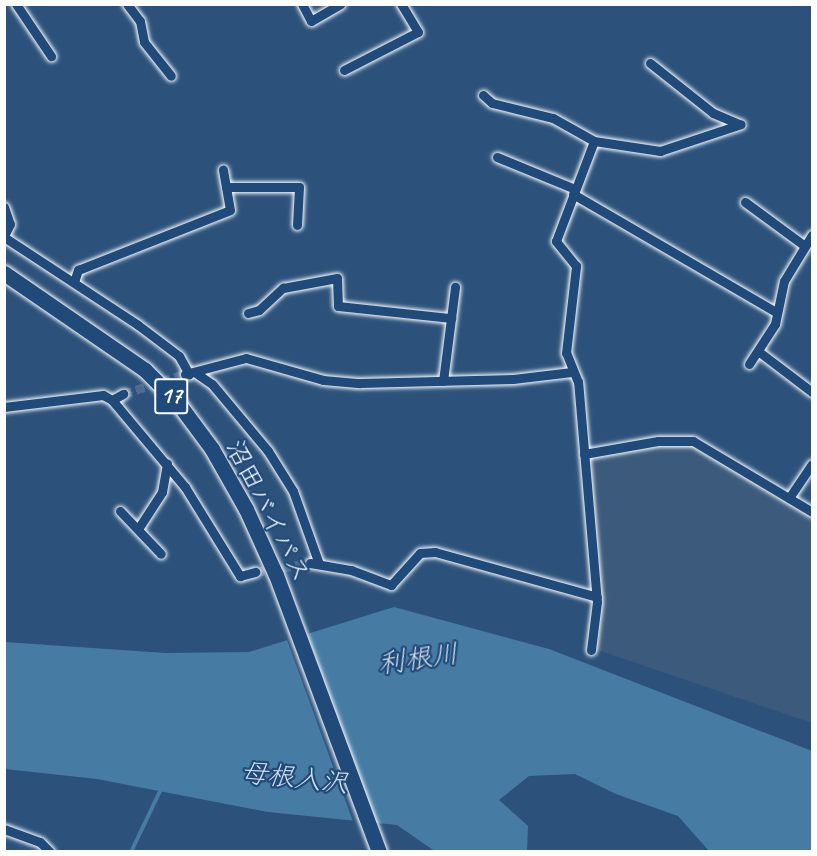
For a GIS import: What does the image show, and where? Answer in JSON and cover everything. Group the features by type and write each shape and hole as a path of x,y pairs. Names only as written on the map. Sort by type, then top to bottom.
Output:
{"highway":[{"name":"沼田バイパス","path":"4,273 126,353 164,387 212,449 252,519 276,575 379,852"}],"street":[{"path":"16,4 51,56"},
{"path":"127,4 140,21 144,42 171,76"},
{"path":"302,4 311,21 340,4"},
{"path":"344,70 417,32 401,4"},
{"path":"483,95 492,103 553,118 594,141 660,151 740,124 713,113 650,63"},
{"path":"591,650 597,597 578,382 572,372 565,338 576,266 556,241 594,141"},
{"path":"497,157 574,192 776,312"},
{"path":"74,282 78,270 230,210 223,170"},
{"path":"226,187 299,187 297,225"},
{"path":"745,202 805,246"},
{"path":"4,207 10,225 4,236 179,356 190,374 212,384 268,451 293,490 314,563 391,585 420,553 435,552 597,597"},
{"path":"749,364 775,324 784,281 813,235"},
{"path":"248,313 260,310 283,288 337,278 338,306 451,318"},
{"path":"443,381 455,287"},
{"path":"758,351 813,392"},
{"path":"190,374 246,358 323,380 360,383 443,381 572,372"},
{"path":"112,400 123,394"},
{"path":"4,407 103,395 112,400 167,463 240,576 255,572"},
{"path":"584,454 658,441 693,441 813,512"},
{"path":"138,529 162,492 167,463"},
{"path":"789,498 813,464"},
{"path":"120,511 161,554"},
{"path":"4,829 40,842 50,852"}],"shaded area":[{"path":"666,443 687,444 715,456 812,517 812,723 595,649 588,462 591,457"}],"water":[{"name":"利根川","path":"394,607 549,649 812,751 812,851 709,851 678,816 616,794 575,774 529,776 499,800 528,826 527,851 436,852 397,825 268,812 97,779 5,769 4,642 166,653 249,652"}],"pier":[{"path":"306,631 377,826 357,834 286,638"}],"waterway":[{"name":"母根入沢","path":"131,852 162,787"}],"tunnel":[{"path":"123,394 185,374"},
{"path":"255,572 310,563"}]}
